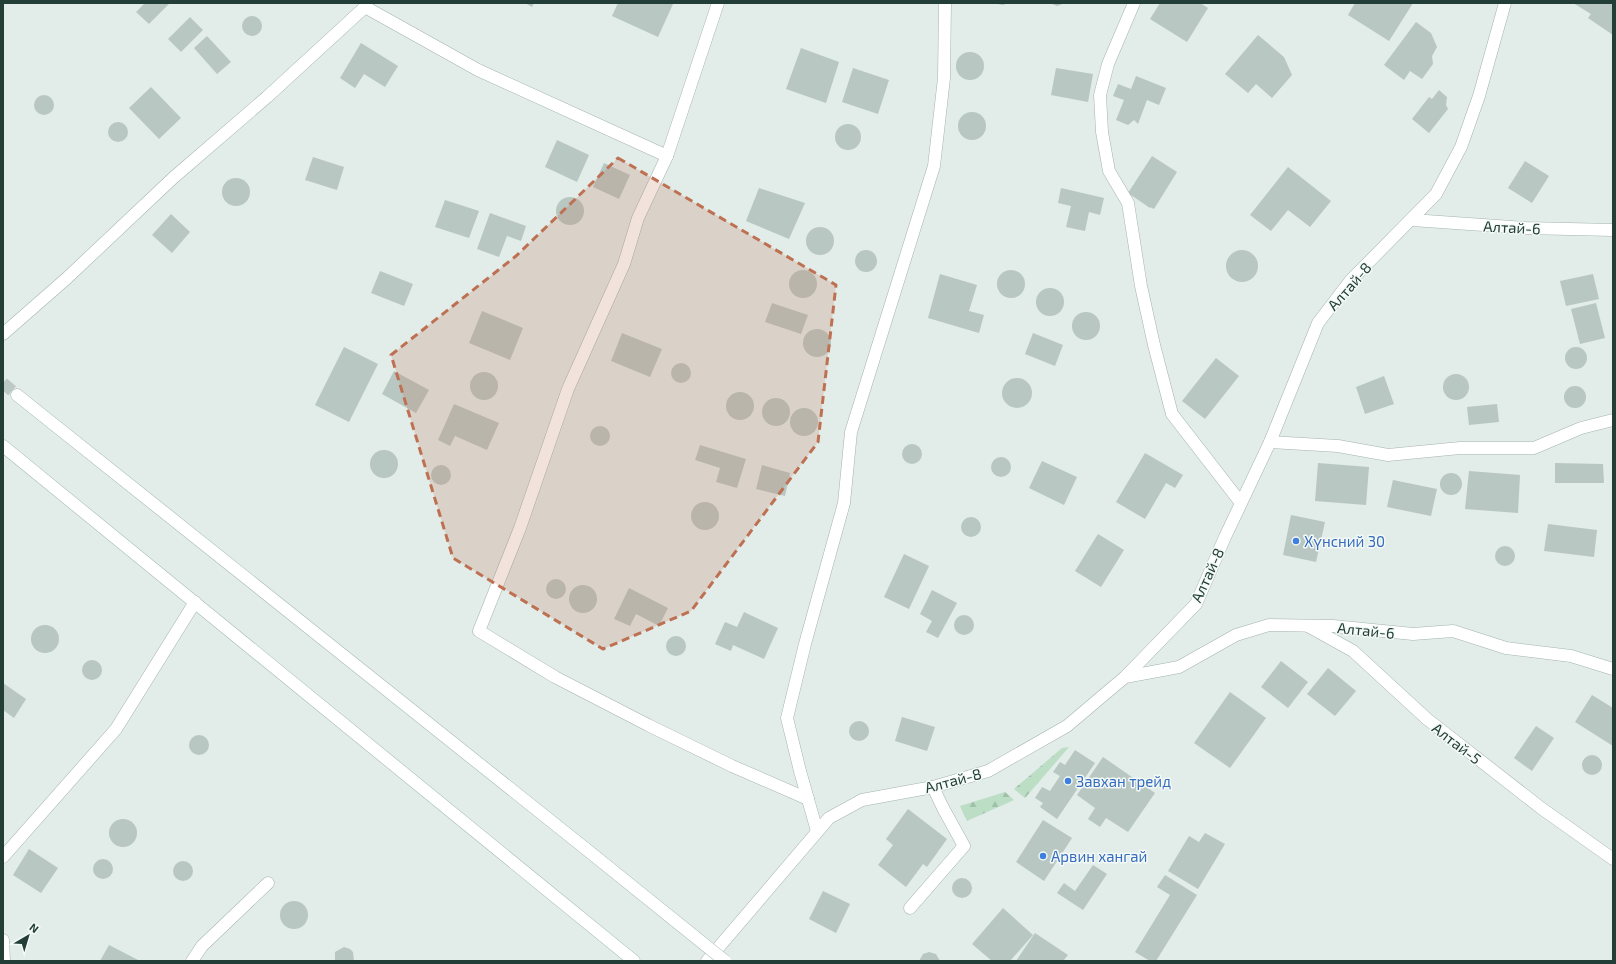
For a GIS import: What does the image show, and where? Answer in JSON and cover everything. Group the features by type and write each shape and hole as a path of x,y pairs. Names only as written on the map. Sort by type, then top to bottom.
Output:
{"street":[{"path":"718,3 667,156 638,218 624,264 568,389 520,528 479,631 555,677 648,725 732,766 808,799"},
{"path":"817,831 787,718 805,644 844,503 851,432 934,166 944,78 945,3"},
{"path":"1134,3 1108,64 1100,95 1102,132 1109,171 1128,203 1148,316 1172,414 1241,503"},
{"name":"Алтай-8","path":"707,961 829,818 862,800 933,787 988,771 1067,726 1125,677 1196,604 1270,442 1318,323 1351,280 1412,220 1436,194 1461,147 1479,96 1505,3"},
{"path":"3,334 67,278 172,178 267,97 366,5 478,70 667,156"},
{"name":"Алтай-6","path":"1412,220 1526,228 1613,230"},
{"path":"17,395 725,961"},
{"path":"1270,442 1338,446 1388,455 1460,448 1534,448 1582,428 1613,420"},
{"path":"3,446 634,961"},
{"path":"3,857 116,729 195,602"},
{"name":"Алтай-6","path":"1125,677 1180,667 1236,635 1269,625 1305,624 1413,634 1453,631 1506,648 1571,656 1613,669"},
{"name":"Алтай-5","path":"1305,624 1352,651 1427,719 1541,808 1613,859"},
{"path":"910,908 964,846 933,787"},
{"path":"192,961 202,946 268,883"},
{"path":"3,940 4,961"}],"highlighted area":[{"path":"618,158 836,285 818,442 691,611 603,649 453,558 391,355 516,256"}],"green space":[{"path":"1069,747 1025,798 1014,789 1062,748"},
{"path":"1005,792 1014,800 967,821 960,806"}],"building":[{"path":"145,3 170,3 149,24 136,12"},
{"path":"525,3 534,3 532,7"},
{"path":"618,3 673,4 658,37 612,16"},
{"path":"992,3 1008,3 1003,5"},
{"path":"1050,3 1065,3 1057,6"},
{"path":"1160,3 1200,3 1208,8 1187,42 1150,19"},
{"path":"1355,3 1413,3 1389,41 1348,15"},
{"path":"1573,3 1613,3 1613,35 1588,18 1591,14"},
{"path":"252,16 259,19 262,26 259,33 252,36 245,33 242,26 245,19"},
{"path":"190,17 203,30 181,52 168,39"},
{"path":"1416,22 1431,33 1437,47 1432,56 1433,64 1422,79 1410,71 1404,80 1384,65"},
{"path":"1258,35 1284,57 1292,75 1272,98 1256,84 1248,93 1225,74"},
{"path":"207,36 231,62 217,74 194,48"},
{"path":"361,43 398,66 385,87 364,74 355,88 340,78"},
{"path":"801,48 839,62 826,103 786,89"},
{"path":"970,52 980,56 984,66 980,76 970,80 960,76 956,66 960,56"},
{"path":"853,68 889,80 878,114 842,102"},
{"path":"1056,68 1093,74 1088,102 1051,95"},
{"path":"1136,76 1166,88 1159,105 1147,100 1138,124 1134,120 1128,125 1116,120 1124,100 1113,96 1118,84 1131,89"},
{"path":"151,87 181,118 159,139 129,108"},
{"path":"1439,90 1447,97 1446,105 1448,109 1429,133 1412,119 1429,97 1432,99"},
{"path":"40,95 48,95 54,101 54,109 48,115 40,115 34,109 34,101"},
{"path":"972,112 982,116 986,126 982,136 972,140 962,136 958,126 962,116"},
{"path":"118,122 125,125 128,132 125,139 118,142 111,139 108,132 111,125"},
{"path":"848,124 857,128 861,137 857,146 848,150 839,146 835,137 839,128"},
{"path":"557,140 589,155 577,182 545,167"},
{"path":"1152,156 1177,172 1154,209 1150,208 1128,193"},
{"path":"313,157 344,167 337,190 305,180"},
{"path":"1525,161 1549,176 1532,203 1508,188"},
{"path":"604,163 630,175 619,199 593,187"},
{"path":"1288,167 1331,201 1310,227 1288,210 1271,231 1250,215"},
{"path":"236,178 246,182 250,192 246,202 236,206 226,202 222,192 226,182"},
{"path":"759,188 805,203 789,239 746,221"},
{"path":"1061,188 1104,198 1100,215 1089,212 1085,231 1066,227 1071,206 1058,203"},
{"path":"570,197 580,201 584,211 580,221 570,225 560,221 556,211 560,201"},
{"path":"445,200 479,211 469,238 435,227"},
{"path":"490,213 526,226 521,241 507,236 499,257 477,249"},
{"path":"171,214 190,232 172,253 152,235"},
{"path":"820,227 830,231 834,241 830,251 820,255 810,251 806,241 810,231"},
{"path":"866,250 874,253 877,261 874,269 866,272 858,269 855,261 858,253"},
{"path":"1239,250 1245,250 1254,254 1258,266 1254,278 1245,282 1239,282 1230,278 1226,269 1226,263 1230,254"},
{"path":"803,270 813,274 817,284 813,294 803,298 793,294 789,284 793,274"},
{"path":"1011,270 1021,274 1025,284 1021,294 1011,298 1001,294 997,284 1001,274"},
{"path":"380,271 413,284 404,306 371,293"},
{"path":"940,274 977,285 969,311 984,315 979,333 928,318"},
{"path":"1593,274 1599,299 1566,306 1560,281"},
{"path":"1050,288 1060,292 1064,302 1060,312 1050,316 1040,312 1036,302 1040,292"},
{"path":"772,303 808,315 801,334 765,322"},
{"path":"1596,303 1605,338 1580,344 1571,309"},
{"path":"482,311 523,328 510,360 469,343"},
{"path":"1086,312 1096,316 1100,326 1096,336 1086,340 1076,336 1072,326 1076,316"},
{"path":"817,329 827,333 831,343 827,353 817,357 807,353 803,343 807,333"},
{"path":"622,333 662,349 650,377 611,361"},
{"path":"1033,333 1063,345 1055,366 1025,354"},
{"path":"344,347 378,364 349,422 315,405"},
{"path":"1576,347 1584,350 1587,358 1584,366 1576,369 1568,366 1565,358 1568,350"},
{"path":"1216,358 1239,376 1205,419 1182,401"},
{"path":"681,363 688,366 691,373 688,380 681,383 674,380 671,373 674,366"},
{"path":"394,371 429,390 416,413 382,394"},
{"path":"484,372 494,376 498,386 494,396 484,400 474,396 470,386 474,376"},
{"path":"1456,374 1465,378 1469,387 1465,396 1456,400 1447,396 1443,387 1447,378"},
{"path":"1384,376 1394,404 1365,414 1356,387"},
{"path":"1017,378 1027,383 1032,393 1027,403 1017,408 1007,403 1002,393 1007,383"},
{"path":"1575,386 1583,389 1586,397 1583,405 1575,408 1567,405 1564,397 1567,389"},
{"path":"740,392 750,396 754,406 750,416 740,420 730,416 726,406 730,396"},
{"path":"776,398 786,402 790,412 786,422 776,426 766,422 762,412 766,402"},
{"path":"454,404 499,423 487,450 455,436 450,446 438,440"},
{"path":"1497,404 1499,422 1469,425 1467,407"},
{"path":"804,408 814,412 818,422 814,432 804,436 794,432 790,422 794,412"},
{"path":"596,426 604,426 610,432 610,440 604,446 596,446 590,440 590,432"},
{"path":"912,444 919,447 922,454 919,461 912,464 905,461 902,454 905,447"},
{"path":"700,445 746,459 737,488 716,482 720,468 695,460"},
{"path":"384,450 394,454 398,464 394,474 384,478 374,474 370,464 374,454"},
{"path":"1145,453 1183,475 1175,488 1166,483 1145,519 1116,502"},
{"path":"997,457 1005,457 1011,463 1011,471 1005,477 997,477 991,471 991,463"},
{"path":"1042,461 1077,477 1064,505 1029,488"},
{"path":"1318,463 1369,467 1366,505 1315,501"},
{"path":"1555,463 1603,464 1604,483 1555,483"},
{"path":"441,465 448,468 451,475 448,482 441,485 434,482 431,475 434,468"},
{"path":"762,465 790,473 785,496 756,489"},
{"path":"1469,471 1520,475 1518,513 1465,509"},
{"path":"1451,473 1459,476 1462,484 1459,492 1451,495 1443,492 1440,484 1443,476"},
{"path":"1393,480 1437,489 1431,516 1387,507"},
{"path":"705,502 715,506 719,516 715,526 705,530 695,526 691,516 695,506"},
{"path":"1291,515 1325,522 1316,562 1283,555"},
{"path":"971,517 978,520 981,527 978,534 971,537 964,534 961,527 964,520"},
{"path":"1548,524 1597,530 1594,557 1544,551"},
{"path":"1098,534 1124,550 1101,587 1075,571"},
{"path":"1501,546 1509,546 1515,552 1515,560 1509,566 1501,566 1495,560 1495,552"},
{"path":"904,554 929,566 909,609 884,597"},
{"path":"552,579 560,579 566,585 566,593 560,599 552,599 546,593 546,585"},
{"path":"583,585 593,589 597,599 593,609 583,613 573,609 569,599 573,589"},
{"path":"629,588 668,608 659,626 636,614 630,626 614,619"},
{"path":"932,590 957,603 938,638 926,632 932,621 920,614"},
{"path":"744,612 778,628 764,659 733,645 731,651 715,644 725,622 737,627"},
{"path":"964,615 971,618 974,625 971,632 964,635 957,632 954,625 957,618"},
{"path":"45,625 55,629 59,639 55,649 45,653 35,649 31,639 35,629"},
{"path":"672,636 680,636 686,642 686,650 680,656 672,656 666,650 666,642"},
{"path":"92,660 99,663 102,670 99,677 92,680 85,677 82,670 85,663"},
{"path":"1281,661 1308,682 1288,708 1261,687"},
{"path":"1328,668 1356,691 1335,716 1307,694"},
{"path":"3,683 26,699 14,718 3,710"},
{"path":"1230,692 1266,718 1230,768 1194,743"},
{"path":"1592,695 1613,708 1613,746 1575,722"},
{"path":"902,717 935,727 927,751 895,741"},
{"path":"855,721 863,721 869,727 869,735 863,741 855,741 849,735 849,727"},
{"path":"1536,726 1554,738 1532,771 1514,758"},
{"path":"199,735 206,738 209,745 206,752 199,755 192,752 189,745 192,738"},
{"path":"1075,750 1095,763 1057,819 1040,807 1043,803 1035,798 1042,787 1050,791 1060,776 1053,772 1060,762 1065,765"},
{"path":"1588,755 1596,755 1602,761 1602,769 1596,775 1588,775 1582,769 1582,761"},
{"path":"1103,757 1155,793 1128,832 1106,818 1100,827 1088,819 1095,808 1077,795"},
{"path":"908,809 947,839 927,867 923,864 906,887 878,865 893,845 886,839"},
{"path":"123,819 133,823 137,833 133,843 123,847 113,843 109,833 113,823"},
{"path":"1043,820 1072,838 1044,881 1016,862"},
{"path":"1205,833 1225,844 1198,889 1168,871 1189,836 1199,842"},
{"path":"29,849 58,868 41,893 13,875"},
{"path":"99,859 107,859 113,865 113,873 107,879 99,879 93,873 93,865"},
{"path":"183,861 190,864 193,871 190,878 183,881 176,878 173,871 176,864"},
{"path":"1093,865 1107,874 1083,910 1057,893 1064,883 1075,891"},
{"path":"1165,875 1197,895 1156,961 1150,961 1135,952 1170,895 1157,887"},
{"path":"958,878 966,878 972,884 972,892 966,898 958,898 952,892 952,884"},
{"path":"823,891 850,904 836,933 809,919"},
{"path":"294,901 304,905 308,915 304,925 294,929 284,925 280,915 284,905"},
{"path":"1003,908 1033,935 1010,961 992,961 972,944"},
{"path":"1035,933 1068,955 1063,961 1016,961"},
{"path":"109,945 140,961 100,961"},
{"path":"344,947 353,952 354,961 335,961 335,952"},
{"path":"929,952 936,954 940,961 919,961 923,954"}],"tunnel":[{"path":"3,383 17,395"}],"place":[{"name":"Хүнсний 30","path":"1296,541"},
{"name":"Завхан трейд","path":"1068,781"},
{"name":"Арвин хангай","path":"1043,856"}]}
